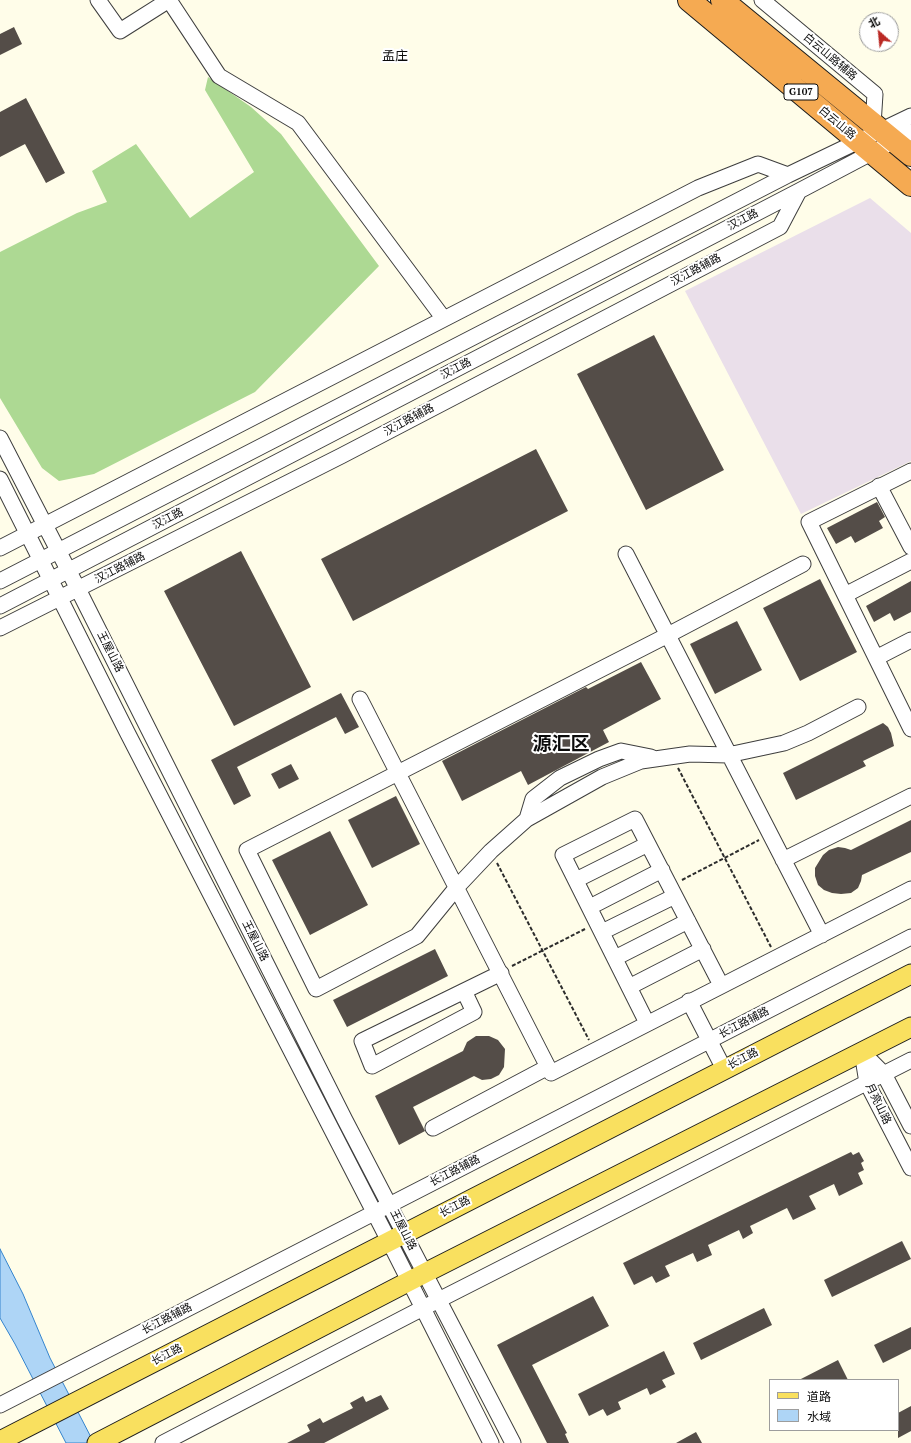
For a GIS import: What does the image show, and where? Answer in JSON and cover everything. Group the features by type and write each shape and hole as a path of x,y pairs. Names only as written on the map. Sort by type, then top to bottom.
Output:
{"highway":[{"name":"白云山路","path":"689,0 911,185"},
{"name":"白云山路","path":"722,0 890,132 911,155"}],"main road":[{"name":"长江路","path":"0,1441 911,974"},
{"path":"100,1442 911,1027"}],"street":[{"path":"98,0 120,31 169,0 219,76 298,123 444,319"},
{"name":"白云山路辅路","path":"762,0 875,94 890,132"},
{"name":"汉江路","path":"0,606 799,191 890,132 911,116"},
{"name":"汉江路","path":"0,581 788,175 866,147"},
{"path":"0,548 698,188 758,164 788,175"},
{"name":"汉江路辅路","path":"0,628 348,452 780,227 799,191"},
{"name":"王屋山路","path":"0,438 59,551 342,1113 390,1204 397,1237 418,1278 423,1308 491,1443"},
{"path":"911,471 809,522 911,729"},
{"name":"王屋山路","path":"0,479 127,732 374,1212 397,1237"},
{"path":"879,486 911,547"},
{"path":"626,554 728,755 822,935"},
{"path":"845,595 911,561"},
{"path":"803,564 668,635 247,850 316,989 417,936 457,887 491,851 527,819 602,777 641,761 690,754 728,755 784,743 808,733 858,707"},
{"path":"876,658 911,640"},
{"path":"360,699 551,1072 911,889"},
{"path":"783,860 911,796"},
{"path":"647,1023 563,855 635,819 721,985"},
{"path":"576,880 648,844"},
{"path":"590,907 662,870"},
{"path":"600,927 672,891"},
{"path":"615,958 688,921"},
{"name":"长江路辅路","path":"0,1405 911,937"},
{"path":"629,986 703,949"},
{"path":"464,991 474,1012 372,1066 362,1041 501,972"},
{"path":"689,1001 724,1069"},
{"name":"月亮山路","path":"862,1052 884,1074 911,1126"},
{"name":"月亮山路","path":"862,1052 867,1083 911,1168"},
{"path":"162,1443 423,1308 911,1060"},
{"path":"433,1128 548,1067"},
{"name":"王屋山路","path":"418,1278 440,1300 513,1443"}],"path":[{"path":"664,758 724,858 776,957"},
{"path":"672,891 724,858 770,834"},
{"path":"491,851 594,1050"},
{"path":"501,972 543,950 600,927"}],"shaded area":[{"path":"870,198 911,233 911,461 801,514 685,291"}],"green space":[{"path":"208,77 251,107 281,134 379,266 255,392 94,474 59,481 42,468 0,398 0,252 77,213 107,202 92,171 136,144 190,218 254,172 205,90"}],"water":[{"path":"0,1249 23,1294 50,1358 94,1443 66,1443 0,1318"}],"building":[{"path":"14,27 22,44 0,55 0,34"},
{"path":"26,98 65,173 46,183 25,144 0,157 0,112"},
{"path":"654,335 724,470 646,510 577,374"},
{"path":"536,449 568,511 353,621 321,559"},
{"path":"877,502 885,517 879,521 883,528 855,543 851,536 836,544 827,528"},
{"path":"241,551 311,687 234,726 164,591"},
{"path":"820,579 857,652 800,681 763,608"},
{"path":"911,581 911,612 894,621 890,613 874,622 866,606"},
{"path":"737,621 762,670 715,694 690,644"},
{"path":"641,662 661,699 603,730 609,742 528,785 521,771 462,801 442,761 586,687 588,689"},
{"path":"341,693 359,727 345,734 336,717 237,767 251,796 234,805 211,760"},
{"path":"883,723 888,727 891,733 894,746 863,761 866,766 796,800 783,773"},
{"path":"291,764 299,779 279,789 271,774"},
{"path":"396,796 420,844 372,868 348,820"},
{"path":"911,820 911,852 862,875 858,888 851,893 832,893 824,890 818,885 815,876 815,868 823,855 829,850 838,847 851,850"},
{"path":"330,831 368,905 310,935 272,860"},
{"path":"435,949 448,976 347,1027 333,1000"},
{"path":"476,1036 489,1036 498,1040 505,1049 504,1067 499,1075 491,1079 482,1080 474,1076 413,1107 425,1131 399,1145 375,1096 463,1051 467,1042"},
{"path":"851,1152 853,1155 859,1152 864,1161 861,1163 864,1170 858,1173 863,1184 839,1196 834,1184 809,1196 816,1209 793,1220 787,1208 750,1226 753,1233 743,1239 739,1230 708,1245 712,1255 697,1262 693,1253 665,1266 670,1276 656,1283 652,1276 634,1285 623,1263"},
{"path":"902,1241 911,1259 832,1297 824,1280"},
{"path":"593,1296 609,1326 532,1365 567,1433 565,1434 569,1443 547,1443 497,1345"},
{"path":"764,1308 772,1325 701,1360 693,1343"},
{"path":"911,1327 911,1349 883,1363 874,1345"},
{"path":"664,1351 675,1374 662,1380 666,1387 650,1395 647,1388 618,1402 621,1409 607,1416 603,1409 589,1416 578,1394"},
{"path":"838,1360 848,1379 801,1379"},
{"path":"381,1395 389,1409 324,1443 287,1443 310,1431 307,1425 320,1418 323,1423 353,1408 350,1403 363,1396 366,1402"},
{"path":"911,1406 911,1431 898,1438 899,1431 899,1412"},
{"path":"696,1432 702,1443 676,1443"}],"district":[{"name":"孟庄","path":"395,56"},
{"name":"源汇区","path":"561,745"}]}
